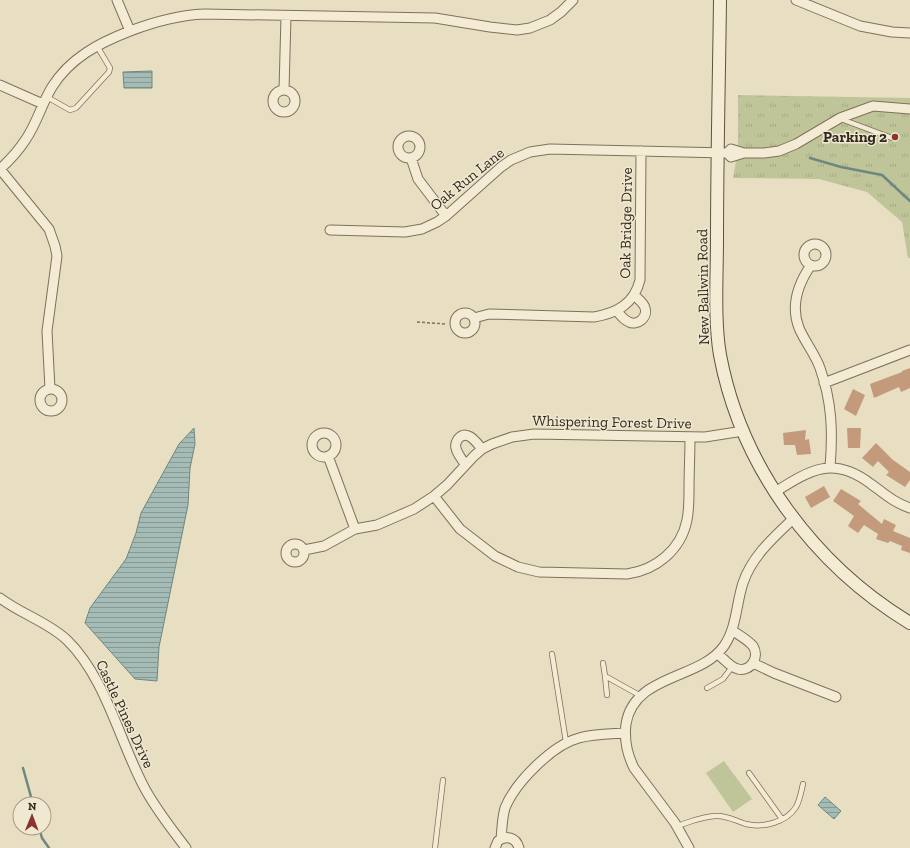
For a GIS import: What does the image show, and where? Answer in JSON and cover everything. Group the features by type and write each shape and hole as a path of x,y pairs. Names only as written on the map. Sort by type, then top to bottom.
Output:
{"main road":[{"name":"New Ballwin Road","path":"720,0 722,153 718,339 726,381 743,430 764,475 793,519 824,553 859,586 890,610 910,623"}],"street":[{"path":"117,0 130,31"},
{"path":"50,388 47,331 56,256 55,246 49,229 0,169 8,162 27,138 45,100 61,75 77,59 96,46 130,31 162,19 190,15 435,18 517,30 530,28 550,20 573,0"},
{"path":"796,0 860,26 892,32 910,33"},
{"path":"284,90 286,16"},
{"path":"0,85 45,100"},
{"path":"840,118 873,106 910,109"},
{"name":"Oak Run Lane","path":"330,230 413,231 430,226 446,216 501,167 511,160 530,152 550,149 722,153 731,149 744,152 764,153 779,151 796,144 840,118"},
{"name":"Oak Bridge Drive","path":"635,296 645,308 645,312 640,321 637,323 629,323 620,309 635,296 640,280 641,151"},
{"path":"411,158 418,179 446,216"},
{"path":"811,265 803,277 795,298 795,310 800,328 820,368 830,403 832,418 830,467"},
{"path":"474,318 489,314 594,317 610,314 620,309"},
{"path":"824,383 910,350"},
{"name":"Whispering Forest Drive","path":"304,550 324,546 355,529 377,524 414,509 434,496 447,485 465,464 482,450 492,444 512,437 534,434 705,438 743,430"},
{"path":"465,464 456,447 458,438 465,435 470,436 482,450"},
{"path":"434,496 460,529 495,556 518,567 539,572 638,573 666,558 674,548 685,529 688,513 690,438"},
{"path":"328,456 355,529"},
{"path":"775,492 801,475 830,467 842,469 861,477 886,497 898,504 910,508"},
{"path":"689,848 677,826 634,768 627,750 625,733 627,718 632,707 640,696 675,676 710,660 718,654 733,631 740,596 750,567 769,542 793,519"},
{"name":"Castle Pines Drive","path":"0,598 11,606 57,632 67,640 87,665 97,680 143,787 186,848"},
{"path":"718,654 732,667 738,669 748,668 753,662 755,658 754,648 751,644 733,631"},
{"path":"753,662 774,673 836,697"},
{"path":"501,839 506,808 521,782 537,765 566,742 579,738 625,733"},
{"path":"495,848 498,841 505,837 513,839 519,848"}],"lane":[{"path":"45,100 70,110 76,108 109,72 110,68 96,46"},
{"path":"840,118 892,138"},
{"path":"552,654 566,742"},
{"path":"602,663 607,695"},
{"path":"707,688 722,679 732,667"},
{"path":"605,676 640,696"},
{"path":"749,773 782,819"},
{"path":"435,848 444,780"},
{"path":"677,826 717,815 755,825 766,825 782,819 795,809 800,798 803,784"}],"path":[{"path":"417,322 446,324"}],"green space":[{"path":"738,95 910,98 910,258 908,258 902,222 867,192 819,179 733,178 738,150"},
{"path":"724,761 752,799 733,812 706,773"}],"water":[{"path":"152,71 152,88 124,88 123,72"},
{"path":"194,428 195,444 190,468 188,505 159,647 157,681 135,679 85,623 90,608 126,559 136,533 141,513 179,444"},
{"path":"825,797 841,811 834,819 818,805"}],"building":[{"path":"910,368 910,388 901,392 899,387 874,398 870,384"},
{"path":"853,389 865,395 856,416 844,409"},
{"path":"847,428 861,428 860,448 848,448"},
{"path":"806,430 805,440 809,439 811,454 797,455 795,445 784,445 783,433"},
{"path":"876,443 893,460 910,472 910,480 905,487 886,475 889,472 878,461 873,467 862,458"},
{"path":"824,486 830,497 811,508 805,497"},
{"path":"841,489 861,501 858,504 882,524 884,519 896,525 893,531 910,538 910,553 901,550 902,546 890,541 888,543 876,539 878,534 864,525 858,533 848,526 854,516 833,501"}],"waterway":[{"path":"810,158 841,167 882,175 910,201"},
{"path":"23,768 31,796"},
{"path":"41,836 49,848"}],"place":[{"name":"Parking 2","path":"895,137"}]}
